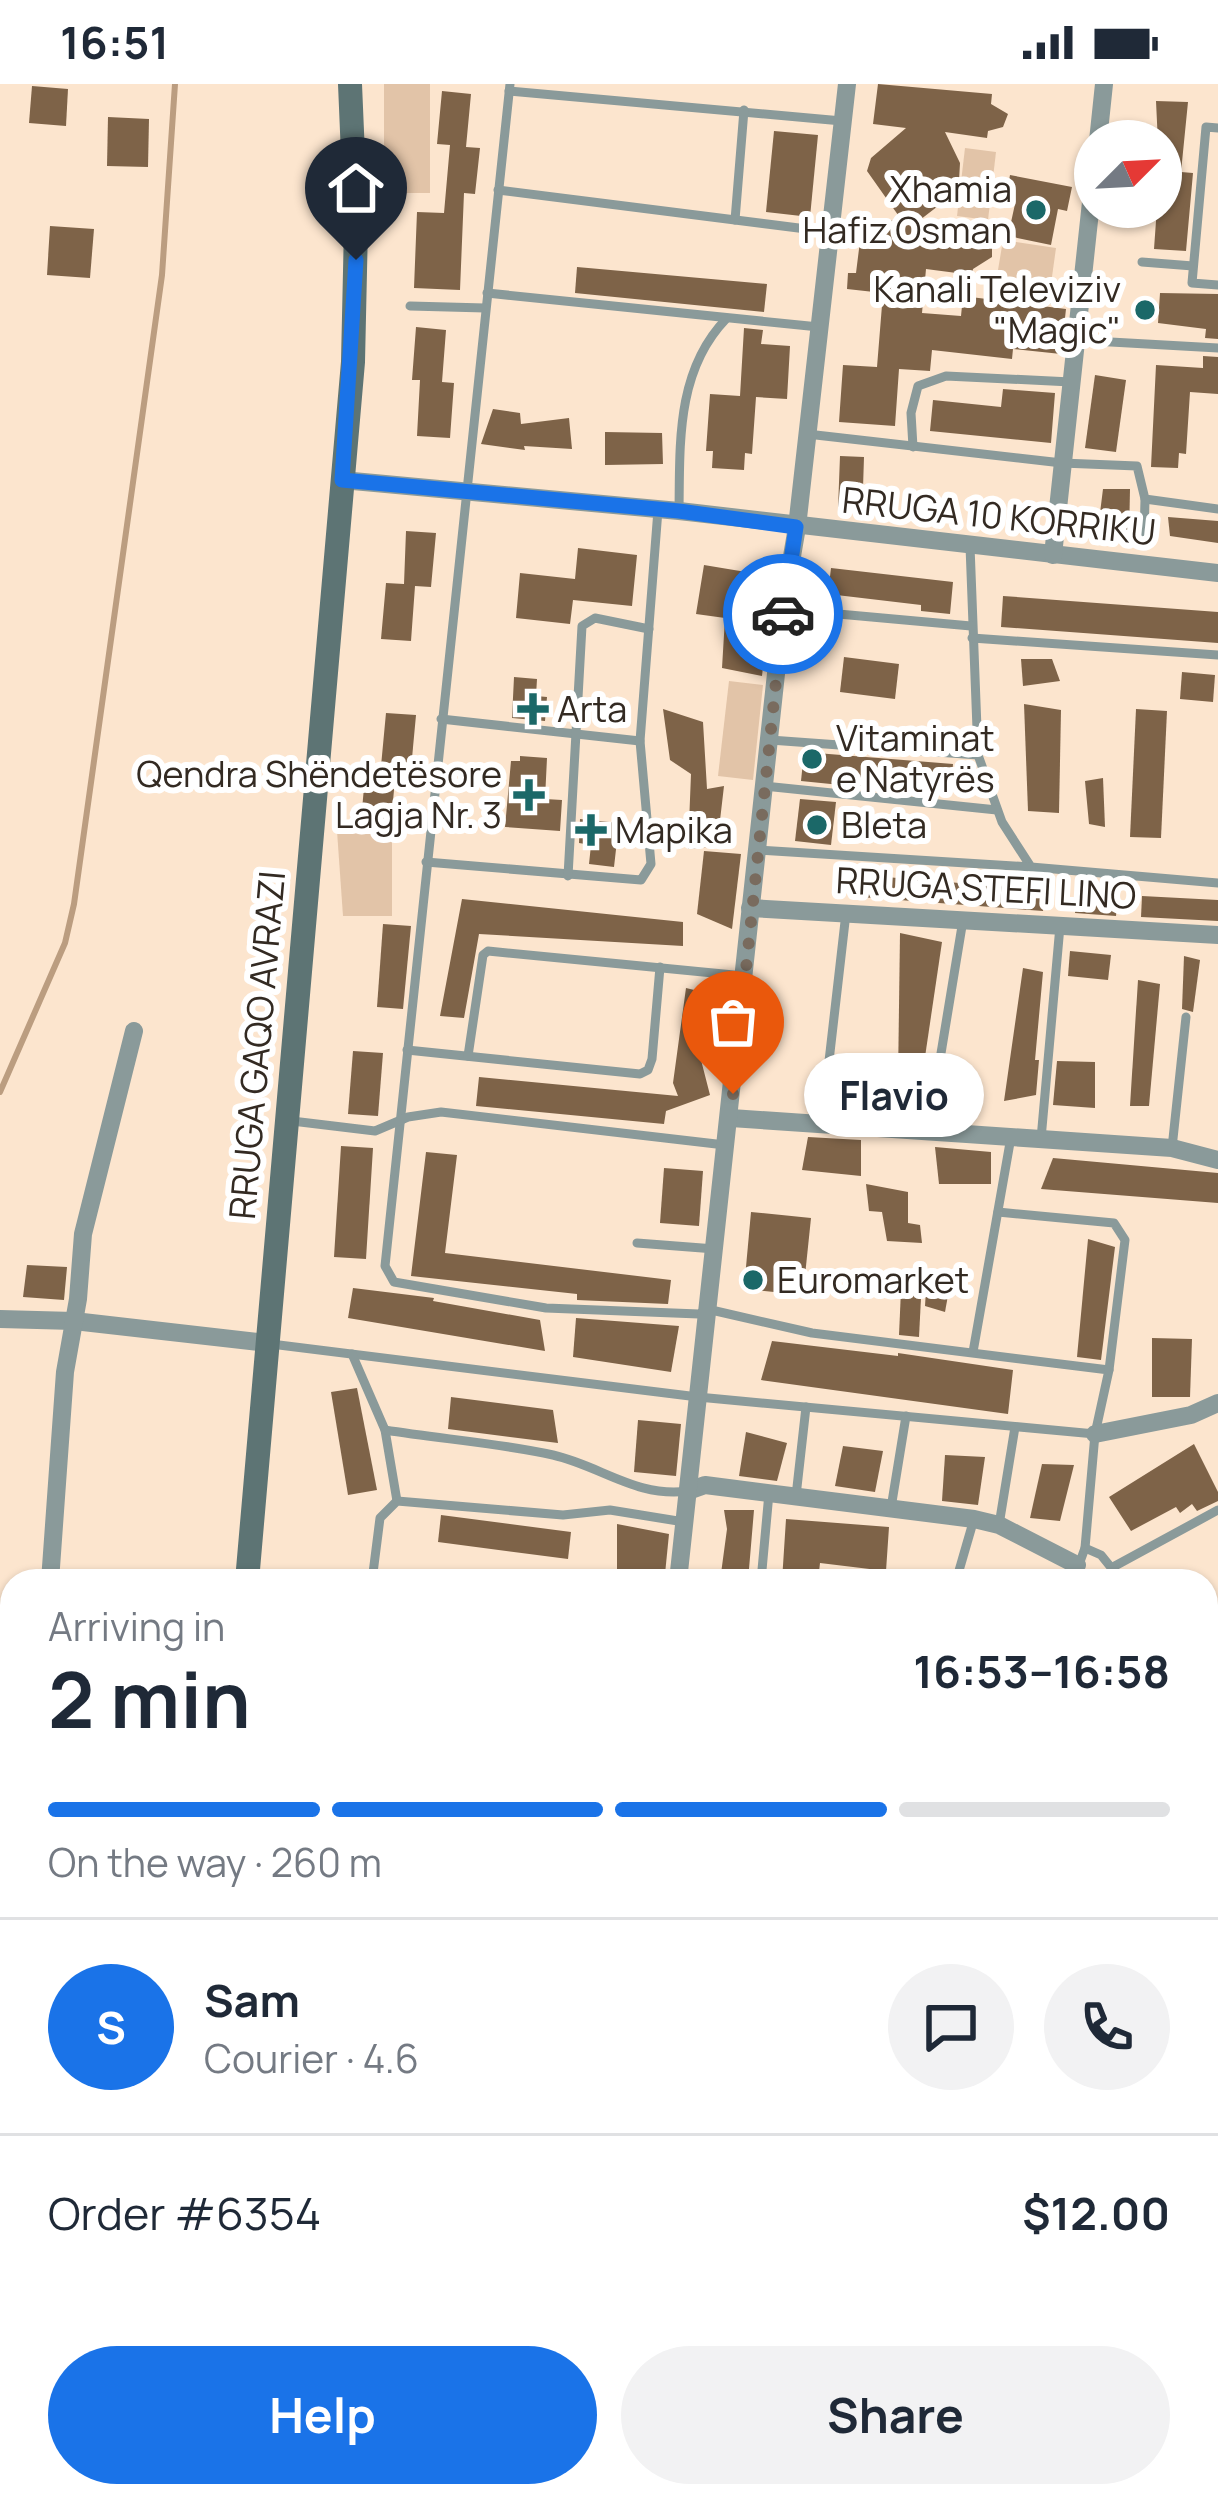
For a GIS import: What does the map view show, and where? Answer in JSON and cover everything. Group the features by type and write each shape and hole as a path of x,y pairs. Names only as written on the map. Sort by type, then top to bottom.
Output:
{"main road":[{"name":"RRUGA GAQO AVRAZI","path":"249,1569 356,294 350,84"}],"street":[{"path":"679,1569 783,609 847,84"},
{"path":"1100,120 1104,84"},
{"path":"1054,555 1088,228"},
{"name":"RRUGA 10 KORRIKU","path":"342,480 679,511 1218,573"},
{"name":"RRUGA STEFI LINO","path":"750,908 1218,935"},
{"path":"51,1569 65,1372 88,1206 134,1031"},
{"path":"731,1118 1172,1148 1218,1160"},
{"path":"0,1318 74,1321 267,1343"},
{"path":"1095,1434 1191,1415 1218,1403"},
{"path":"688,1491 705,1485 974,1519 999,1525 1078,1565"}],"lane":[{"path":"842,121 510,88 385,1266 394,1282 546,1308 699,1315 707,1309 812,1333 1109,1370"},
{"path":"735,220 744,110"},
{"path":"1218,128 1206,128 1192,283 1218,285"},
{"path":"498,190 830,232"},
{"path":"1142,262 1193,266"},
{"path":"487,293 819,327"},
{"path":"1033,298 1080,301"},
{"path":"410,306 485,308"},
{"path":"679,511 683,400 708,338 727,319"},
{"path":"1076,340 1218,348"},
{"path":"913,447 911,413 918,386 946,376 1071,382"},
{"path":"807,434 1061,463 1137,466 1145,499 1144,539"},
{"path":"1145,499 1218,509"},
{"path":"426,862 629,881 647,874 651,864 640,741 658,509"},
{"path":"970,546 978,755 997,810 1031,867"},
{"path":"783,609 1218,655"},
{"path":"568,876 582,626 595,618 649,629"},
{"path":"441,719 640,741"},
{"path":"770,740 978,755"},
{"path":"764,786 997,810"},
{"path":"757,850 1218,884"},
{"path":"821,1124 846,913"},
{"path":"928,1132 963,920"},
{"path":"1041,1139 1060,926"},
{"path":"468,1056 483,955 488,951 744,976"},
{"path":"407,1049 640,1074 648,1070 660,967"},
{"path":"1172,1148 1186,1017"},
{"path":"286,1120 375,1131 408,1117 441,1112 728,1145"},
{"path":"973,1352 1011,1137"},
{"path":"998,1212 1114,1223 1125,1240 1078,1565"},
{"path":"637,1243 715,1249"},
{"path":"267,1343 698,1397 1095,1434"},
{"path":"352,1354 385,1430 397,1501"},
{"path":"796,1496 806,1407"},
{"path":"891,1508 906,1416"},
{"path":"999,1525 1016,1427"},
{"path":"385,1430 556,1456 627,1485 669,1493 688,1491"},
{"path":"761,1569 769,1493"},
{"path":"374,1569 380,1518 397,1501 563,1515 610,1510 684,1522"},
{"path":"1078,1565 1101,1555 1113,1567 1218,1510"},
{"path":"959,1569 974,1519"}],"shaded area":[{"path":"384,84 430,84 430,193 384,193"},
{"path":"965,148 996,152 988,220 957,216"},
{"path":"1003,240 1056,248 1051,284 997,276"},
{"path":"729,681 763,685 753,780 718,776"},
{"path":"337,831 392,831 392,916 343,916"}],"building":[{"path":"878,84 992,94 991,104 1008,114 1003,127 988,131 987,138 945,132 960,163 959,181 951,196 916,223 976,231 975,240 992,246 992,257 973,269 972,275 926,269 922,313 961,316 963,296 1066,309 1061,354 1013,349 1012,359 932,350 930,371 899,369 895,426 839,422 843,365 877,367 883,293 847,289 848,273 856,273 863,217 903,222 867,171 871,158 906,128 873,124"},
{"path":"32,86 68,89 66,126 29,123"},
{"path":"442,91 471,94 466,147 480,148 475,194 464,193 460,290 414,288 417,212 444,213 450,145 437,144"},
{"path":"1156,101 1188,102 1182,162 1182,120 1157,120"},
{"path":"108,117 149,119 148,167 107,166"},
{"path":"774,131 818,135 810,217 766,212"},
{"path":"1182,172 1193,173 1186,251 1154,249 1156,228 1182,228"},
{"name":"Xhamia Hafiz Osman","path":"1010,175 1072,187 1067,211 1058,209 1051,245 1008,236 1015,204 1005,202"},
{"path":"50,226 94,229 90,278 47,275"},
{"path":"577,267 767,284 764,312 575,293"},
{"path":"1160,293 1218,294 1218,339 1205,338 1206,329 1158,323"},
{"path":"416,327 446,330 442,382 454,383 450,438 417,436 420,380 412,380"},
{"path":"744,328 763,330 761,344 790,346 787,399 756,397 752,454 745,453 744,470 712,468 713,451 706,451 710,394 740,396"},
{"path":"1203,356 1218,357 1218,394 1190,392 1186,454 1179,453 1178,468 1151,467 1156,365 1203,368"},
{"path":"1095,375 1126,380 1116,452 1085,448"},
{"path":"1003,389 1055,393 1051,443 930,431 933,400 1001,407"},
{"path":"493,409 520,413 521,424 569,418 572,449 481,444"},
{"path":"605,432 662,433 663,464 605,465"},
{"path":"840,456 864,457 863,488 874,489 873,510 838,509"},
{"path":"1103,489 1130,489 1129,537 1097,537"},
{"path":"1168,517 1218,521 1218,543 1170,536"},
{"path":"406,531 436,533 431,587 415,586 411,641 381,639 386,583 404,584"},
{"path":"578,548 637,555 632,606 573,600 570,624 516,618 520,573 575,579"},
{"path":"704,565 752,573 744,628 767,631 762,676 722,668 725,618 696,614"},
{"path":"831,568 953,582 950,614 921,611 921,605 828,594"},
{"path":"1003,596 1218,612 1218,643 1001,627"},
{"path":"844,657 899,664 895,699 840,692"},
{"path":"1021,659 1052,659 1060,681 1023,686"},
{"path":"1182,672 1215,675 1213,702 1180,699"},
{"path":"514,677 537,679 536,696 547,697 545,721 512,718"},
{"path":"1024,704 1061,710 1059,813 1028,811"},
{"path":"663,709 703,722 707,789 724,786 717,846 688,849 691,774 670,760"},
{"path":"1136,709 1167,711 1161,838 1130,837"},
{"path":"386,713 416,715 411,769 381,766"},
{"path":"804,752 953,764 950,796 801,781"},
{"name":"Qendra Shëndetësore Lagja Nr. 3","path":"520,756 547,758 545,799 562,800 560,831 505,827 511,761 520,761"},
{"path":"366,765 396,768 391,823 361,821"},
{"path":"1103,778 1105,827 1089,824 1085,781"},
{"path":"800,799 836,802 831,845 795,841"},
{"path":"580,819 619,823 614,867 589,864 591,845 579,843"},
{"path":"704,851 741,854 732,929 697,914"},
{"path":"861,875 1044,890 1043,911 860,897"},
{"path":"1079,881 1105,883 1105,894 1118,895 1116,916 1075,913"},
{"path":"1142,896 1218,900 1218,921 1141,917"},
{"path":"462,899 683,922 683,946 479,934 464,1018 440,1016"},
{"path":"383,924 411,926 403,1009 377,1007"},
{"path":"900,933 942,942 921,1084 898,1081"},
{"path":"1070,951 1111,955 1108,980 1068,976"},
{"path":"1184,956 1200,960 1193,1012 1182,1009"},
{"path":"1023,968 1043,972 1036,1095 1004,1101"},
{"path":"1138,980 1160,984 1149,1106 1130,1106"},
{"path":"686,988 723,997 719,1054 700,1056 710,1095 666,1111 664,1124 476,1106 479,1077 678,1096 673,1083"},
{"path":"353,1051 383,1053 378,1116 348,1114"},
{"path":"1057,1061 1095,1062 1095,1108 1053,1105"},
{"path":"808,1137 861,1140 861,1176 802,1170"},
{"path":"341,1146 373,1148 366,1259 334,1257"},
{"path":"935,1147 991,1152 991,1184 939,1184"},
{"path":"426,1152 457,1155 445,1253 671,1280 668,1304 577,1300 577,1294 411,1276"},
{"path":"1053,1158 1218,1173 1218,1203 1041,1189"},
{"path":"664,1168 703,1171 699,1226 660,1223"},
{"path":"866,1184 908,1192 908,1223 920,1225 922,1243 887,1241 882,1212 869,1211"},
{"path":"751,1212 811,1218 803,1295 744,1289"},
{"path":"1088,1239 1115,1247 1101,1360 1077,1357"},
{"path":"27,1265 67,1267 64,1300 23,1297"},
{"path":"927,1272 952,1273 945,1312 925,1306"},
{"path":"353,1288 434,1298 540,1320 545,1351 348,1318"},
{"path":"901,1290 921,1298 919,1337 899,1335"},
{"path":"576,1318 679,1326 671,1372 573,1357"},
{"path":"1152,1338 1192,1339 1190,1397 1152,1397"},
{"path":"772,1341 1013,1370 1008,1414 761,1380"},
{"path":"357,1388 377,1490 348,1495 331,1392"},
{"path":"451,1397 553,1410 558,1443 448,1429"},
{"path":"638,1420 681,1424 676,1476 634,1472"},
{"path":"746,1432 787,1443 777,1481 739,1476"},
{"path":"1194,1444 1218,1501 1197,1511 1192,1504 1180,1513 1176,1507 1131,1531 1109,1497"},
{"path":"843,1446 883,1451 875,1492 835,1486"},
{"path":"945,1455 985,1457 978,1505 942,1501"},
{"path":"1042,1464 1074,1465 1060,1521 1030,1518"},
{"path":"724,1510 754,1510 749,1569 722,1569 727,1529"},
{"path":"441,1515 571,1532 568,1559 438,1542"},
{"path":"786,1519 889,1527 886,1569 820,1563 819,1569 783,1569"},
{"path":"617,1524 669,1534 666,1569 617,1569"}],"waterway":[{"path":"0,1092 65,943 74,904 162,275 175,84"}],"way so far":[{"path":"733,1094 783,614"}],"place":[{"name":"Xhamia Hafiz Osman","path":"1036,210"},
{"name":"Kanali Televiziv \"Magic\"","path":"1145,310"},
{"name":"Arta","path":"533,709"},
{"name":"Vitaminat e Natyrës","path":"812,759"},
{"name":"Qendra Shëndetësore Lagja Nr. 3","path":"529,795"},
{"name":"Bleta","path":"817,825"},
{"name":"Mapika","path":"591,830"},
{"name":"Flavio","path":"733,1094"},
{"name":"Euromarket","path":"753,1280"}],"route":[{"path":"356,260 342,480 679,511 796,527 783,614"}]}
